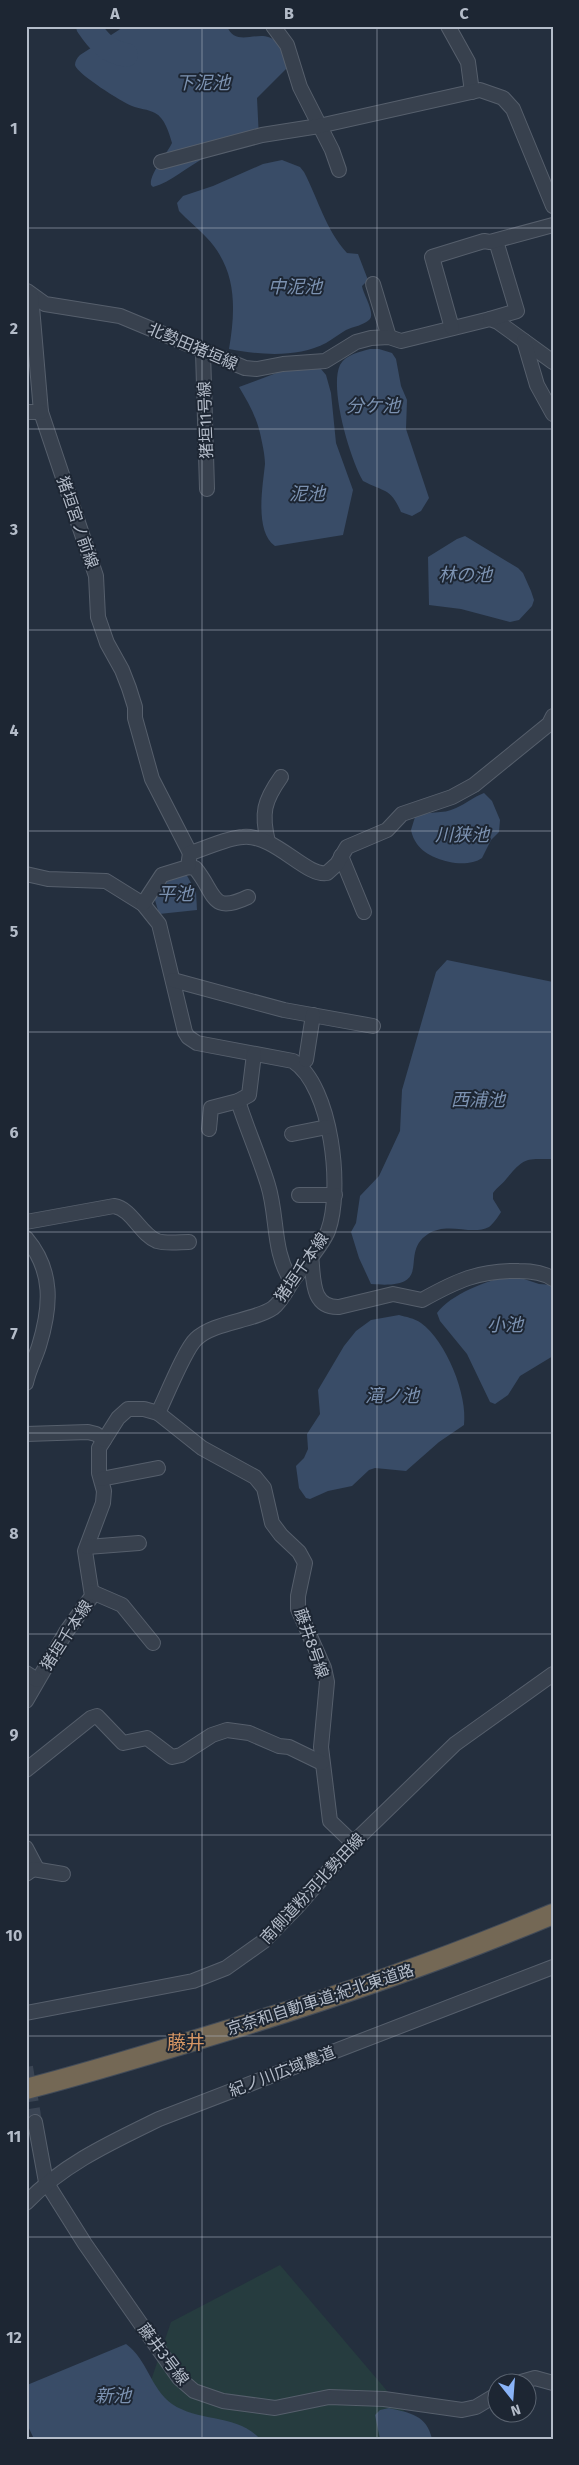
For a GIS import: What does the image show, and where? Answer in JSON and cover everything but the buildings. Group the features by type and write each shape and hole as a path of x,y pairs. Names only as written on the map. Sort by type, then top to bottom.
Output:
{"highway":[{"name":"京奈和自動車道;紀北東道路","path":"26,2089 301,2008 418,1967 553,1914"}],"street":[{"path":"273,26 287,44 300,87 332,150 339,170"},
{"path":"448,26 468,62 472,92"},
{"path":"161,162 262,135 319,126 480,90 503,98 513,109 553,206"},
{"path":"452,328 432,257 484,241 496,241 553,225"},
{"name":"北勢田猪垣線","path":"29,293 51,305 120,316 245,368 257,369 283,364 325,361 356,342 371,338 389,337 401,340 517,311 496,241"},
{"path":"373,284 389,337"},
{"name":"猪垣宮ノ前線","path":"29,293 41,412 96,576 98,617 107,643 122,670 129,688 135,706 135,718 152,779 190,852"},
{"path":"490,319 498,322 553,362"},
{"path":"524,341 537,385 553,414"},
{"name":"猪垣11号線","path":"203,351 208,489"},
{"path":"26,412 41,412"},
{"path":"188,867 190,852 244,836 268,842 286,851 313,872 321,874 332,869 347,847 387,830 402,814 452,797 474,785 549,724 553,716"},
{"path":"268,842 264,824 264,808 269,794 281,777"},
{"path":"341,856 364,912"},
{"path":"143,904 162,875 188,867 196,868 221,904 228,905 248,896"},
{"name":"猪垣千本線","path":"26,874 48,879 106,881 143,904 159,924 185,1032 192,1041 293,1061 301,1066 313,1084 327,1127 335,1169 335,1195 327,1233 274,1308 198,1337 189,1348 158,1412 144,1409 128,1409 118,1418 104,1440 100,1448 103,1503 85,1551 92,1596 32,1677 26,1701"},
{"path":"173,980 252,1002 373,1026"},
{"path":"306,1060 313,1015"},
{"path":"209,1129 211,1108 249,1095 254,1054"},
{"path":"238,1100 268,1185 280,1255 285,1272 292,1282"},
{"path":"292,1134 327,1127"},
{"path":"299,1196 335,1195"},
{"path":"26,1222 114,1206 121,1207 145,1233 159,1242 190,1242"},
{"path":"26,1238 42,1261 49,1294 39,1347 28,1370 26,1383"},
{"path":"311,1256 316,1297 322,1304 330,1308 338,1308 393,1294 422,1300 457,1281 497,1270 529,1271 546,1274 553,1279"},
{"name":"藤井8号線","path":"158,1412 202,1448 256,1477 264,1488 272,1522 281,1535 299,1552 305,1563 298,1596 298,1608 324,1668 327,1682 321,1747 330,1821 353,1843"},
{"path":"26,1434 88,1432 96,1434 104,1440"},
{"path":"101,1479 158,1468"},
{"path":"87,1547 139,1543"},
{"path":"92,1592 122,1606 152,1643"},
{"name":"南側道粉河北勢田線","path":"26,2013 193,1981 226,1968 264,1941 297,1907 353,1843 455,1744 553,1674"},
{"path":"26,1770 98,1714 123,1743 147,1738 157,1743 176,1768"},
{"path":"167,1754 176,1757 212,1735 227,1730 249,1733 279,1746 289,1747 322,1764"},
{"path":"26,1848 36,1867 30,1871"},
{"path":"30,1871 63,1874"},
{"name":"紀ノ川広域農道","path":"26,2203 46,2182 101,2147 159,2119 553,1967"},
{"path":"35,2122 46,2182"},
{"name":"藤井3号線","path":"46,2182 85,2244 145,2330 179,2378 194,2391 223,2401 276,2408 329,2396 384,2399 462,2410 476,2407 486,2401"},
{"path":"536,2378 553,2383"}],"green space":[{"path":"280,2265 428,2439 131,2439 171,2322"}],"water":[{"name":"下泥池","path":"125,26 227,26 231,33 236,36 264,36 276,42 287,68 257,98 259,139 210,155 166,182 153,187 151,180 153,175 172,143 164,122 155,113 132,106 110,94 83,75 75,65 80,55"},
{"name":"中泥池","path":"282,160 300,167 333,234 347,253 358,254 368,280 362,286 371,316 365,323 346,330 315,348 303,351 265,354 229,349 233,304 229,276 224,262 216,249 179,211 177,203 183,196 213,186 263,164"},
{"name":"分ケ池","path":"370,349 379,349 392,353 396,359 401,386 407,400 406,429 429,498 421,511 412,516 401,512 394,499 386,492 363,481 352,457 342,423 337,390 337,376 340,365 349,356"},
{"name":"泥池","path":"313,368 321,369 326,375 331,393 336,443 353,490 343,535 275,546 268,539 262,519 261,507 265,464 260,433 249,404 239,387 279,372"},
{"name":"林の池","path":"465,536 518,568 523,573 534,600 532,606 519,620 510,622 461,609 429,605 428,557"},
{"name":"川狭池","path":"484,793 492,801 500,820 499,832 491,840 482,858 466,863 457,863 438,859 422,850 413,837 411,830 415,817 451,810"},
{"name":"平池","path":"185,872 196,892 197,910 159,914 155,900 158,884"},
{"name":"西浦池","path":"447,960 553,982 553,1159 531,1159 522,1163 496,1189 493,1193 493,1199 501,1212 489,1227 475,1230 451,1228 436,1230 419,1242 415,1251 413,1269 410,1276 404,1282 371,1284 359,1258 351,1232 356,1223 360,1196 379,1176 400,1131 402,1090 436,972"},
{"name":"小池","path":"512,1275 539,1284 553,1285 553,1356 520,1376 508,1395 495,1404 490,1402 467,1354 440,1321 437,1313 451,1300 472,1288"},
{"name":"滝ノ池","path":"399,1315 421,1323 439,1342 447,1355 459,1384 464,1425 439,1442 406,1471 375,1468 369,1470 352,1486 328,1491 310,1499 306,1498 299,1488 296,1466 304,1458 308,1449 307,1434 320,1414 318,1390 344,1346 356,1331 371,1320"},
{"name":"新池","path":"126,2344 139,2358 165,2398 172,2404 194,2414 241,2426 251,2431 260,2439 34,2439 26,2422 27,2385"},
{"path":"389,2408 411,2414 422,2420 430,2431 432,2439 380,2439 375,2415 380,2410"}],"waterway":[{"path":"88,26 104,45 120,54 126,55"}],"tunnel":[{"path":"26,2067 35,2122"}],"district":[{"name":"藤井","path":"186,2042"}]}
